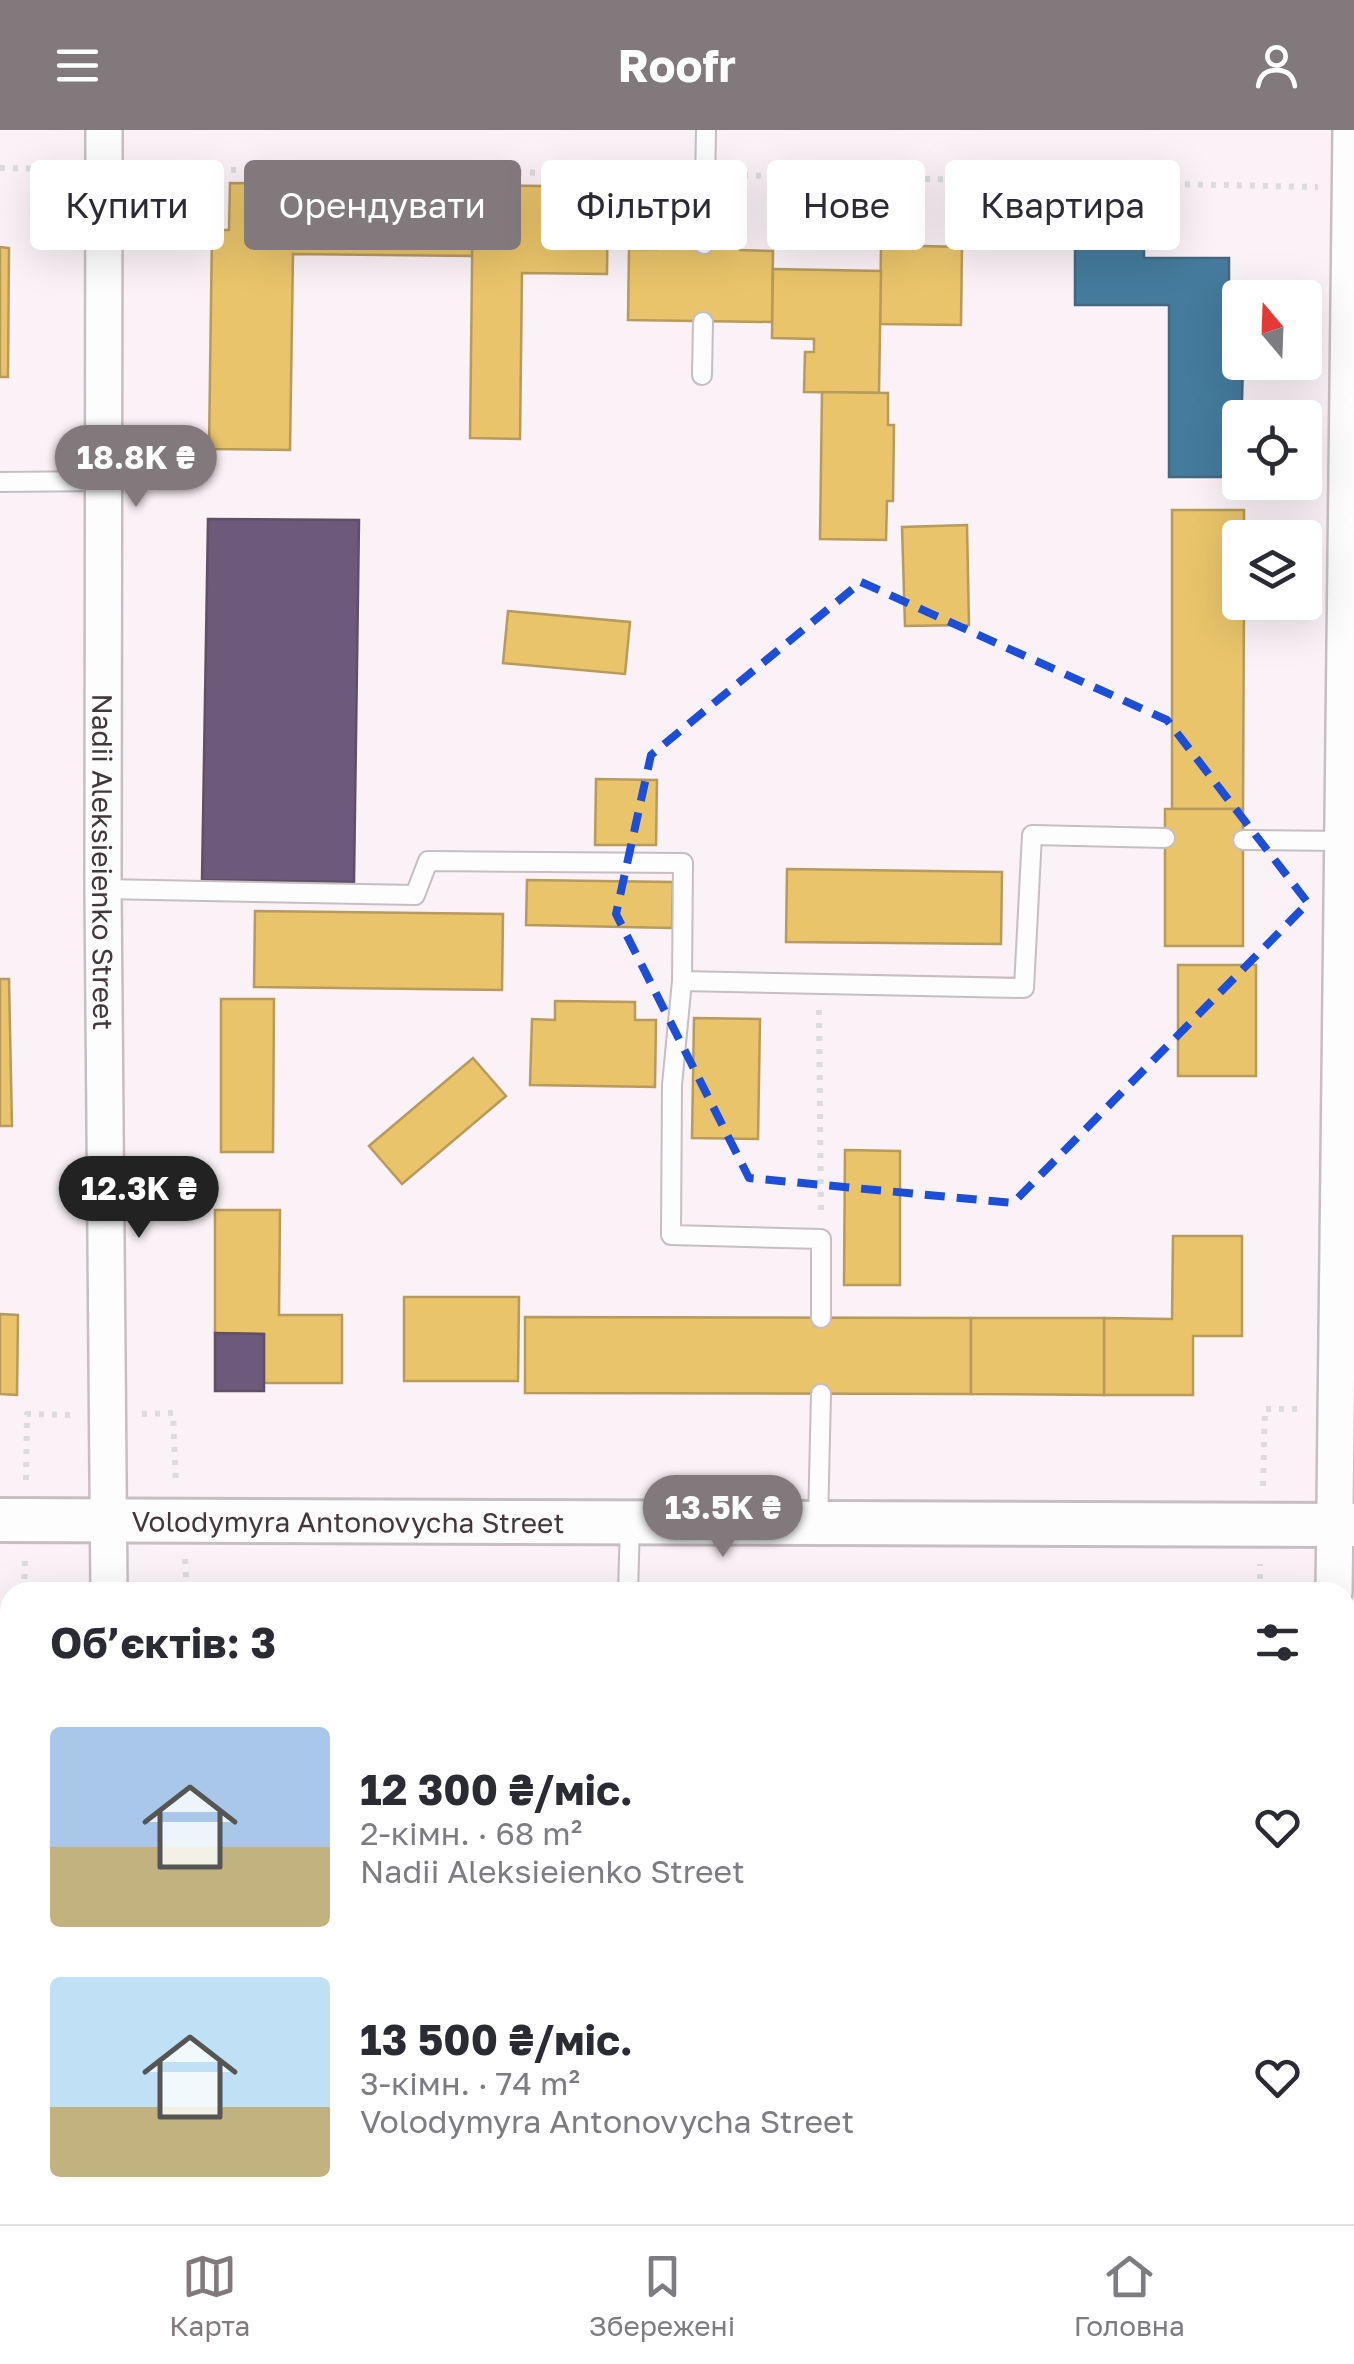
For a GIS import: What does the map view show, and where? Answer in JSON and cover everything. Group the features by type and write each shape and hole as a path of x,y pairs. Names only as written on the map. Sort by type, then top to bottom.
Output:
{"street":[{"name":"Nadii Aleksieienko Street","path":"104,130 103,889 109,1582"},
{"path":"1336,1582 1345,1525 1338,1410 1350,130"},
{"name":"Volodymyra Antonovycha Street","path":"0,1520 1345,1525"}],"lane":[{"path":"705,160 706,130"},
{"path":"702,375 703,322"},
{"path":"0,482 103,480"},
{"path":"682,981 1024,988 1032,835 1165,838"},
{"path":"1243,840 1343,841"},
{"path":"103,889 415,895 428,861 683,863 682,981 672,1085 671,1236 821,1239 821,1318"},
{"path":"818,1524 821,1394"},
{"path":"628,1582 630,1523"}],"path":[{"path":"0,168 21,169"},
{"path":"224,170 541,173"},
{"path":"747,176 1292,187"},
{"path":"819,984 821,1239"},
{"path":"1260,1582 1265,1409 1338,1410"}],"highlighted area":[{"path":"861,582 1167,720 1308,903 1013,1203 749,1178 616,914 651,755"}],"building: Житло":[{"path":"230,183 244,183 244,250 472,250 472,256 293,254 290,450 209,449 212,250 224,250 224,230 229,230"},
{"path":"521,186 541,186 541,250 607,250 607,274 522,273 520,439 470,438 472,250 521,250"},
{"path":"925,246 962,250 961,325 880,324 881,250 925,250"},
{"path":"0,247 9,248 8,377 0,377"},
{"path":"629,250 773,251 772,322 628,320"},
{"path":"773,269 881,271 879,393 804,392 805,352 814,352 814,339 772,338"},
{"path":"822,392 888,393 888,425 894,425 893,501 887,501 886,540 820,539"},
{"path":"1172,510 1244,510 1244,520 1222,520 1222,620 1244,620 1243,809 1172,809"},
{"path":"967,525 969,625 905,626 902,527"},
{"path":"508,611 630,622 625,674 503,663"},
{"path":"596,779 657,780 656,845 595,845"},
{"path":"1165,809 1243,809 1243,946 1165,946"},
{"path":"787,869 1002,872 1001,944 786,942"},
{"path":"527,880 673,882 672,928 526,925"},
{"path":"255,911 503,914 502,990 254,987"},
{"path":"1178,965 1256,965 1256,1076 1178,1076"},
{"path":"0,979 9,979 12,1126 0,1126"},
{"path":"221,999 274,999 273,1152 221,1152"},
{"path":"555,1001 635,1002 635,1020 656,1020 655,1087 530,1085 532,1019 555,1020"},
{"path":"694,1018 760,1019 758,1139 692,1138"},
{"path":"473,1058 506,1096 402,1184 369,1146"},
{"path":"845,1150 900,1151 900,1285 844,1285"},
{"path":"215,1210 280,1210 279,1315 342,1315 342,1383 264,1383 264,1334 215,1333"},
{"path":"1173,1236 1242,1236 1242,1336 1193,1336 1193,1395 1104,1395 1104,1318 1172,1319"},
{"path":"404,1297 519,1297 518,1381 404,1381"},
{"path":"0,1314 18,1315 17,1395 0,1394"},
{"path":"525,1317 971,1318 971,1394 525,1393"},
{"path":"971,1318 1104,1318 1104,1395 971,1394"}],"building: Офіси":[{"path":"208,519 359,520 354,882 202,880"},
{"path":"215,1333 264,1334 264,1391 215,1391"}],"building: Установи":[{"path":"1075,250 1144,250 1144,258 1229,258 1229,280 1222,280 1222,380 1243,380 1242,400 1222,400 1222,477 1169,477 1169,305 1075,305"}]}
